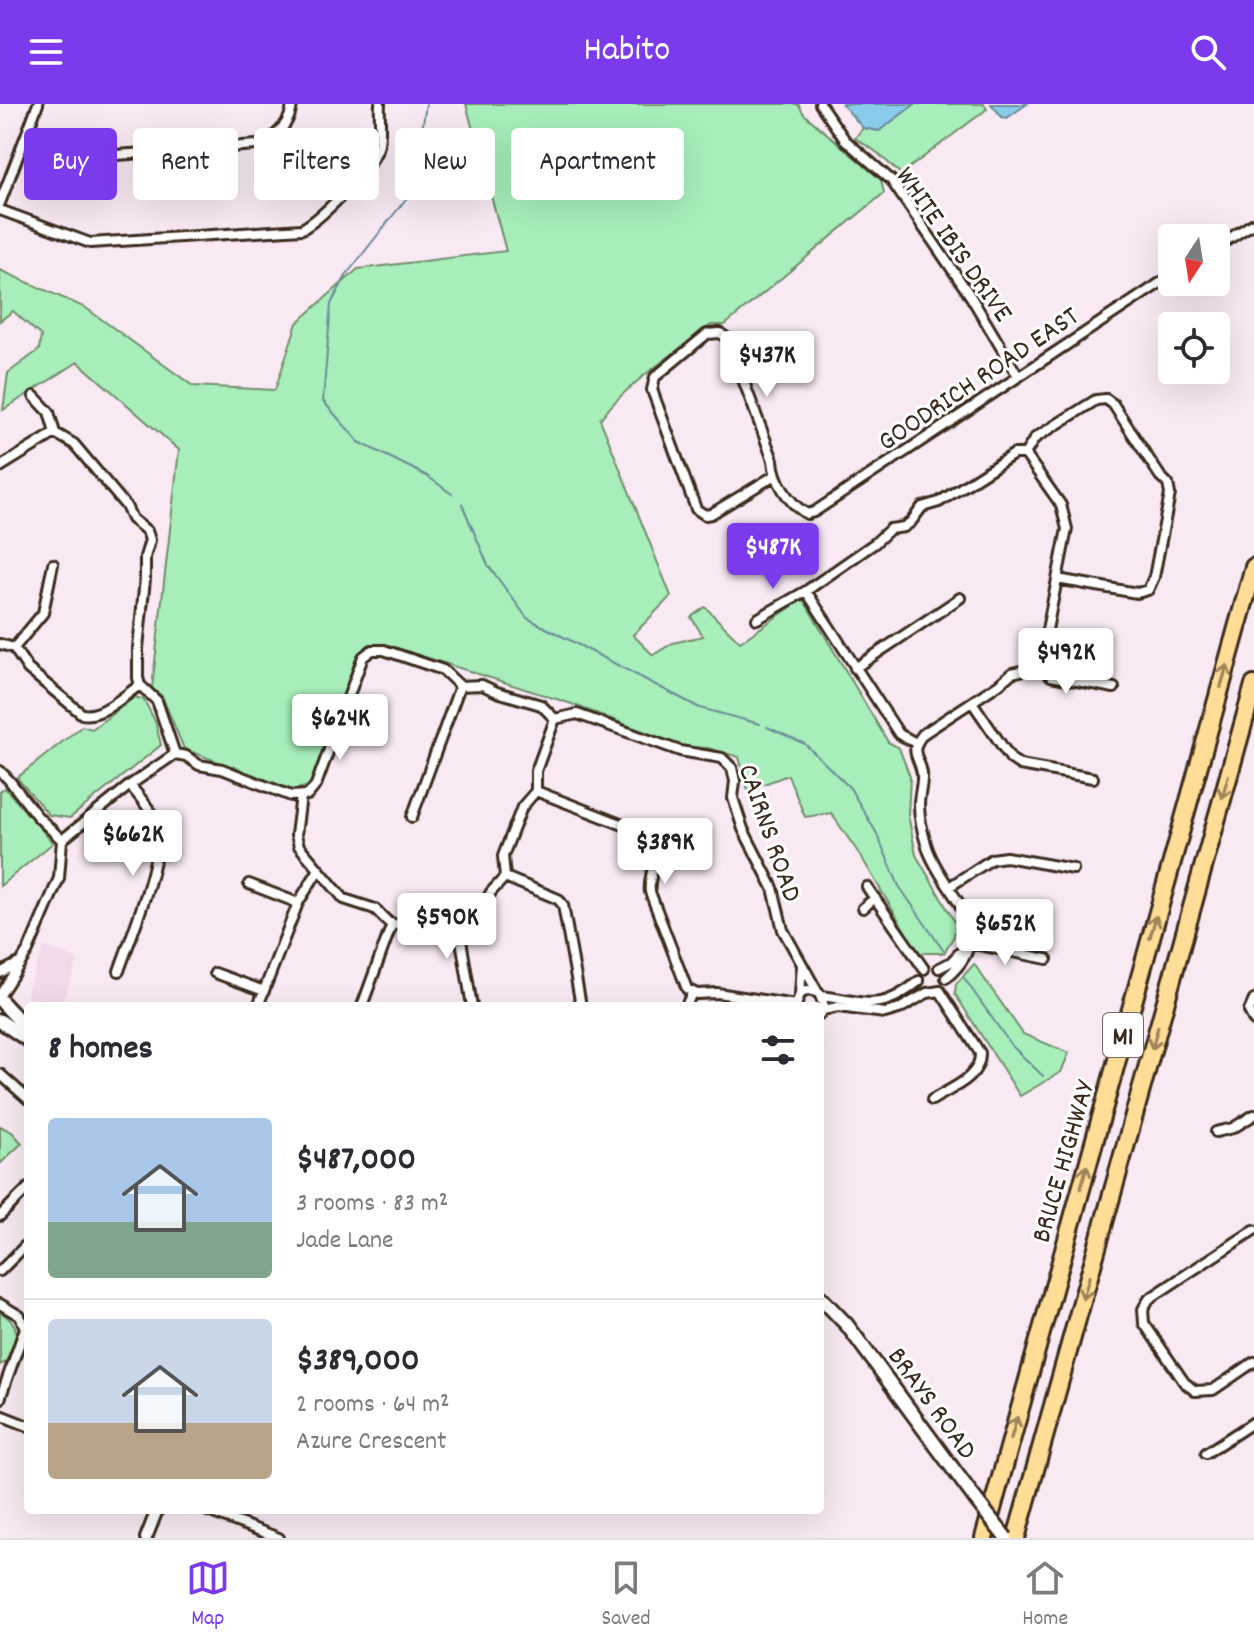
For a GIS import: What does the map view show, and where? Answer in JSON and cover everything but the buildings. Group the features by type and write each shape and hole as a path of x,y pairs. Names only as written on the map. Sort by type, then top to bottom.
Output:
{"highway":[{"name":"BRUCE HIGHWAY","path":"984,1538 1254,567"},
{"name":"BRUCE HIGHWAY","path":"1016,1538 1254,685"}],"main road":[{"path":"0,994 0,1002 24,1026"},
{"path":"0,1021 24,1037"},
{"name":"BRAYS ROAD","path":"824,1301 847,1325 1006,1538"}],"street":[{"path":"29,128 38,104"},
{"path":"117,155 257,145 277,134 288,120 292,104"},
{"path":"0,210 90,243 302,229 319,219 351,186 378,148 380,104"},
{"name":"WHITE IBIS DRIVE","path":"820,104 845,140 891,180 971,297 1018,376"},
{"path":"0,203 24,140"},
{"path":"1230,238 1254,223"},
{"name":"GOODRICH ROAD EAST","path":"774,476 796,507 807,514 814,512 1158,284"},
{"path":"720,333 728,339 773,460 774,476 711,514 705,515 696,509 652,383 655,377 707,334 720,333"},
{"path":"34,396 49,412 55,433 74,444 126,506 132,519 147,531 150,540 145,557 138,648 140,685 157,701 175,754"},
{"path":"1025,454 1035,438 1096,400 1106,399 1113,404 1168,484 1168,508 1154,577 1148,590 1137,593 1057,579"},
{"path":"0,467 55,433"},
{"path":"757,619 806,591 875,543 883,534 911,522 922,507 939,502 1014,454 1025,454"},
{"path":"1025,454 1061,505 1067,529 1038,664"},
{"path":"14,648 43,613 53,564"},
{"path":"806,591 899,734 916,743"},
{"path":"855,668 960,598"},
{"path":"0,644 14,648 28,669 82,714 92,716 140,685"},
{"path":"0,994 30,947 59,878 62,840 130,785 175,754 291,796 308,795 316,785 363,657 372,650 384,650 443,670 460,686 482,685 541,705 555,719 536,771 536,791 522,807 503,856 505,877 482,908 473,914 392,924 375,909 344,899 318,871 297,841 301,796"},
{"path":"1038,664 1051,676 1114,688"},
{"path":"824,1012 838,1007 891,1012 927,993 940,991 946,978 964,961 970,927 965,911 928,851 921,827 919,803 922,771 914,755 916,743 923,734 1012,673 1038,664"},
{"path":"412,817 460,686"},
{"path":"972,702 1011,759 1020,765 1093,778"},
{"name":"CAIRNS ROAD","path":"555,719 577,714 680,751 722,758 733,772 733,798 743,829 773,888 783,930 819,994"},
{"path":"0,771 37,816 62,840"},
{"path":"119,971 141,906 158,840 154,818 130,785"},
{"path":"536,791 647,833 657,842 686,838"},
{"path":"657,842 649,876 650,892 681,977 692,993"},
{"path":"949,887 992,859 1006,857 1073,869"},
{"path":"260,1002 298,903 318,871"},
{"path":"505,877 558,899 563,905 580,1002"},
{"path":"249,884 298,903"},
{"path":"867,887 924,969"},
{"path":"863,908 875,898"},
{"path":"457,916 471,1002"},
{"path":"363,1002 392,924"},
{"path":"969,943 1047,959"},
{"path":"924,969 939,968 951,962 969,943"},
{"path":"0,973 18,964"},
{"path":"797,1002 802,964"},
{"path":"939,968 946,978"},
{"path":"800,994 808,990 882,1003 894,999 919,981 924,969"},
{"path":"215,973 264,991"},
{"path":"919,981 927,993"},
{"path":"932,1100 972,1075 980,1064 980,1053 940,991"},
{"path":"692,993 717,993 772,1002"},
{"path":"688,1002 692,993"},
{"path":"819,994 820,1002"},
{"path":"1254,1000 1249,1011 1254,1021"},
{"path":"0,1074 24,1095"},
{"path":"1216,1132 1233,1128 1254,1115"},
{"path":"0,1216 24,1192"},
{"path":"1254,1230 1145,1304 1143,1315 1144,1323 1188,1387 1195,1391 1207,1392 1254,1362"},
{"path":"0,1271 24,1247"},
{"path":"0,1304 20,1316 24,1324"},
{"path":"0,1399 4,1379 24,1333"},
{"path":"0,1415 24,1424"},
{"path":"1206,1453 1254,1422"},
{"path":"146,1538 155,1514"},
{"path":"216,1514 279,1538"}],"shaded area":[{"path":"44,946 78,960 62,1002 28,1002 27,991"}],"green space":[{"path":"466,104 798,104 804,114 881,180 884,193 725,325 711,325 652,369 600,419 671,596 633,635 653,655 673,643 703,636 691,617 705,607 740,642 803,599 888,742 899,748 910,777 908,815 916,855 956,924 954,936 944,953 918,953 862,858 831,813 805,817 788,775 748,790 739,757 708,748 685,747 569,703 384,644 371,645 359,653 309,786 293,790 184,749 162,696 152,688 179,450 78,362 3,410 8,373 39,350 41,336 13,311 0,321 0,270 86,308 193,386 275,390 297,323 358,269 506,251 492,200 495,200 495,128 473,128"},
{"path":"915,104 984,104 987,109 901,174 855,138 863,128 879,131"},
{"path":"135,697 144,700 155,721 161,745 70,818 49,815 17,778 82,726 92,729"},
{"path":"5,788 53,843 0,886 0,791"},
{"path":"974,964 1023,1034 1069,1053 1061,1072 1020,1096 955,994 956,984"},
{"path":"0,1126 12,1132 22,1143 0,1164"},
{"path":"0,1312 13,1323 16,1334 6,1362 0,1365"}],"water":[{"path":"842,104 915,104 879,131 863,128"},
{"path":"991,104 1027,104 1007,118 1002,117"}],"waterway":[{"path":"426,104 413,190 347,274 331,304 323,401 359,442 427,476 452,494"},
{"path":"462,504 488,565 527,618 700,708 760,724"},
{"path":"767,727 805,744 850,788 876,832 899,886 943,950"},
{"path":"964,978 1011,1045 1043,1076"}]}
